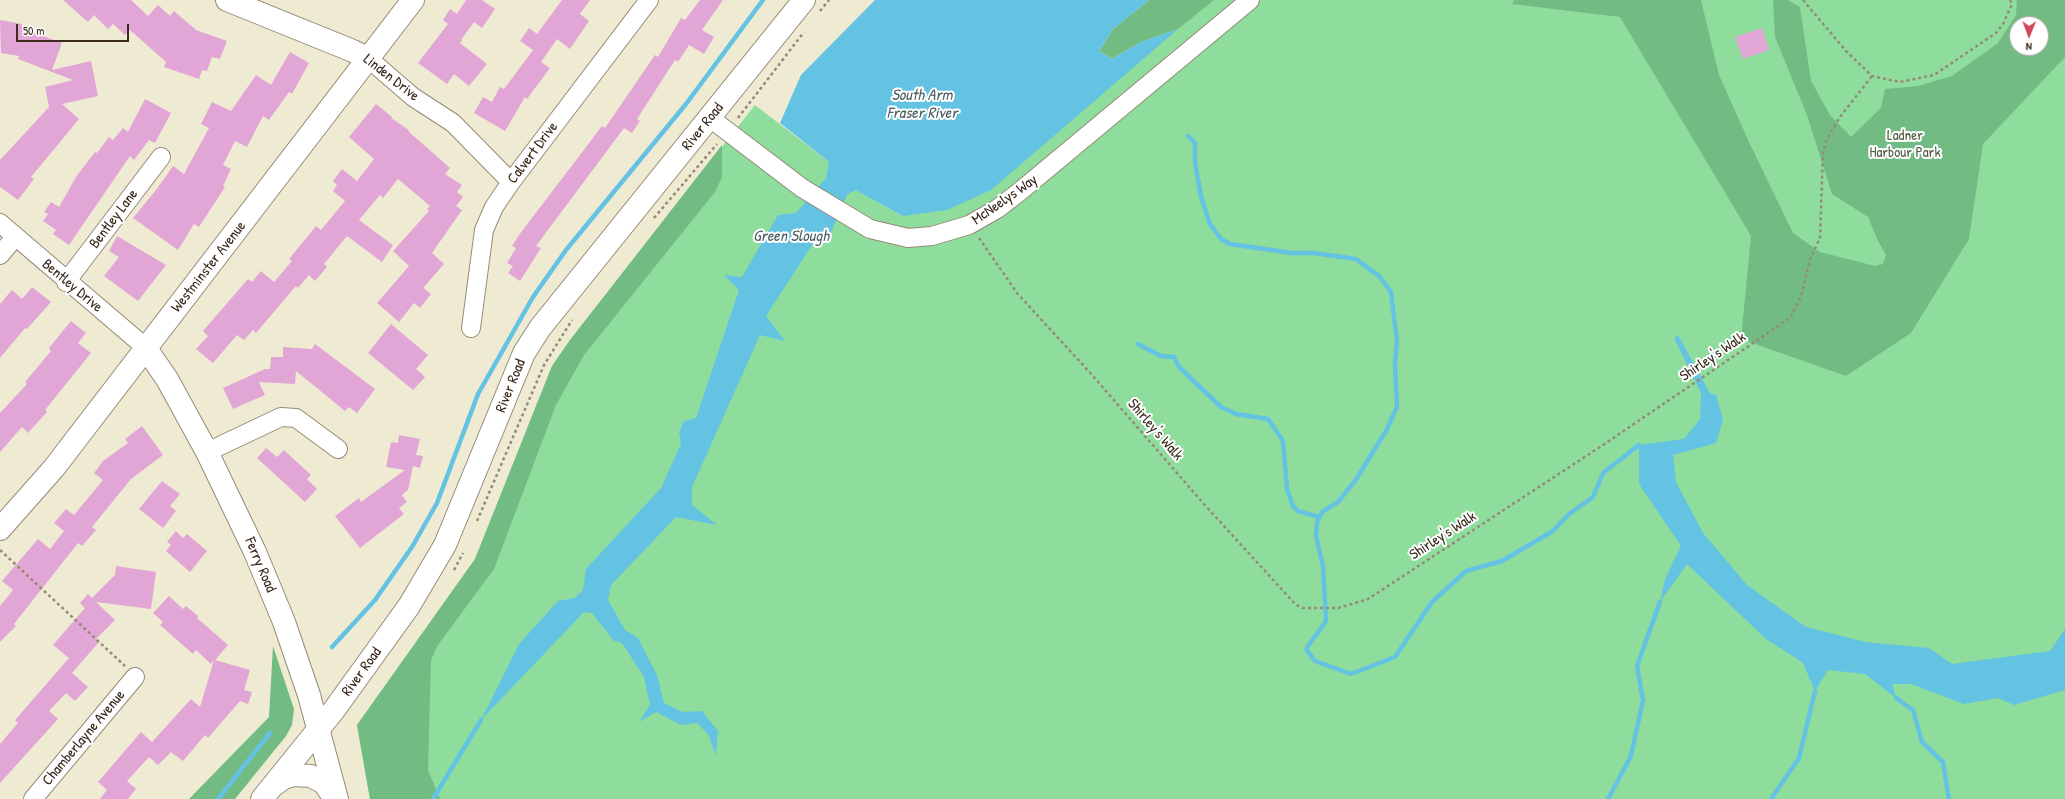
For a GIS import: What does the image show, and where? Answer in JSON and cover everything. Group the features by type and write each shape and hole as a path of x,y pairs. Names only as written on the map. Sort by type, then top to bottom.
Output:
{"street":[{"name":"Linden Drive","path":"227,0 353,51 369,59 413,96 453,123 511,182"},
{"name":"Westminster Avenue","path":"0,529 54,468 145,347 369,59 413,0"},
{"name":"Calvert Drive","path":"471,328 484,230 494,207 511,182 649,0"},
{"name":"McNeelys Way","path":"710,118 802,188 870,229 908,238 932,236 969,225 997,209 1250,0"},
{"name":"River Road","path":"267,792 318,732 409,606 445,545 524,353 558,304 710,118 811,6"},
{"name":"Bentley Lane","path":"66,282 161,157"},
{"name":"Bentley Drive","path":"0,223 66,282 145,347"},
{"path":"0,254 15,237"},
{"name":"Ferry Road","path":"145,347 167,379 207,452 256,552 284,622 309,694 336,799"},
{"path":"207,452 280,417 296,418 338,449"},
{"name":"Chamberlayne Avenue","path":"33,799 135,677"},
{"path":"267,792 284,778 294,775 311,776 324,783 336,799"}],"path":[{"path":"811,6 828,0"},
{"path":"1803,0 1846,51 1872,76 1900,82 1934,75 1996,33 2003,24 2012,4 2010,0"},
{"path":"738,118 805,31"},
{"name":"Shirley's Walk","path":"969,225 1017,293 1296,605 1303,608 1338,608 1368,599 1714,368 1776,329 1790,318 1801,297 1810,258 1820,238 1823,152 1827,139 1840,117 1872,76"},
{"path":"652,220 716,145"},
{"path":"474,526 544,365 575,316"},
{"path":"451,573 460,561 466,547"},
{"path":"0,550 114,654 135,677"}],"green space":[{"name":"Ladner Harbour Park","path":"1149,0 2065,0 2065,799 370,799 357,725 475,559 552,366 570,340 755,105 829,162 855,190 903,216 1177,29 1141,42"},
{"path":"1149,0 1214,0 1178,29 1141,42 1112,59 1099,51 1113,29"},
{"name":"Ladner Harbour Park","path":"1514,0 1701,0 1719,75 1749,142 1793,233 1820,252 1875,266 1883,264 1886,255 1878,241 1868,217 1832,194 1807,115 1775,37 1773,0 1788,0 1800,7 1811,81 1830,115 1851,137 1881,108 1885,89 1918,86 1952,76 1998,43 2009,26 2009,56 2049,56 2049,16 2015,16 2017,0 2065,0 2065,57 1983,144 1969,239 1911,333 1846,376 1741,339 1751,236 1620,17 1512,4"},
{"path":"722,145 722,177 715,192 584,355 556,405 494,569 438,645 431,660 428,770 440,799 370,799 357,725 475,559 552,366 570,340"},
{"path":"273,646 294,709 292,725 286,736 235,799 189,799 269,717"}],"water":[{"name":"South Arm Fraser River","path":"875,0 1149,0 1113,29 1099,51 1112,59 1141,42 1178,29 991,190 947,210 903,216 855,190 847,195 831,232 814,242 766,316 785,341 760,335 692,487 692,505 717,525 676,517 611,585 608,600 625,630 638,638 657,675 664,703 683,712 702,711 718,731 716,755 708,734 697,723 681,725 656,712 639,722 650,705 644,677 622,643 614,641 592,613 584,612 481,720 519,644 558,601 575,598 583,590 586,569 661,488 681,444 679,432 684,421 696,418 739,290 724,275 742,277 778,215 796,213 826,178 829,162 780,123 801,75"},
{"path":"1678,335 1710,393 1716,395 1723,420 1716,443 1673,455 1676,482 1703,533 1747,585 1806,627 1865,642 1929,648 1952,664 2050,651 2065,629 2065,690 2014,705 1998,698 1964,704 1911,684 1892,684 1896,698 1865,674 1828,670 1815,691 1803,663 1765,638 1687,564 1660,602 1665,579 1681,546 1639,484 1639,445 1684,439 1700,419 1701,393 1674,338"}],"building":[{"path":"63,0 131,0 148,16 158,5 170,16 174,11 196,30 227,41 220,59 212,57 207,71 202,70 199,79 164,67 166,62 130,30 125,35 113,24 108,29 94,15 88,22"},
{"path":"466,0 482,0 495,9 482,28 474,22 460,43 487,64 469,86 454,74 447,84 418,63 448,24 443,20 450,9 457,14"},
{"path":"562,0 590,0 580,14 589,21 570,49 557,39 541,62 550,68 527,99 525,97 505,131 474,113 483,97 492,102 500,87 504,89 533,50 520,41 529,28 537,34"},
{"path":"700,0 723,0 702,30 714,37 704,54 689,45 678,62 675,60 637,119 640,121 632,133 624,128 536,246 541,248 520,281 508,273 513,266 507,263 516,248 512,246 519,235 602,126 605,128 655,55 658,57 681,18 685,20"},
{"path":"0,20 22,24 22,28 62,43 52,70 91,61 98,96 62,104 79,119 31,177 34,179 18,200 0,187 0,160 49,107 45,87 73,80 18,59 19,56 1,53"},
{"path":"1762,28 1769,50 1743,59 1735,37"},
{"path":"290,52 309,63 292,94 289,92 269,120 263,116 247,147 235,141 223,165 231,169 223,186 225,187 199,227 194,224 178,250 133,218 173,166 184,174 209,128 201,124 212,102 231,111 256,75 271,85"},
{"path":"145,99 171,113 155,143 149,140 134,160 130,156 69,245 53,234 56,230 43,221 48,214 44,212 51,202 59,207 76,177 95,152 97,153 109,137 113,140 123,128 128,132"},
{"path":"376,104 392,117 391,118 409,130 408,131 450,168 445,174 462,185 457,192 463,197 456,206 462,210 432,253 444,264 423,288 431,294 420,308 414,303 399,322 377,303 409,266 393,251 429,211 427,209 430,206 398,179 383,198 380,195 359,220 393,245 382,262 347,236 324,264 327,267 315,281 309,275 298,288 296,286 256,333 253,330 244,340 237,335 213,363 196,349 208,336 203,331 248,279 252,282 261,271 274,282 292,261 289,259 316,226 321,230 345,201 333,191 337,185 333,181 342,169 357,181 374,159 349,137"},
{"path":"117,236 166,265 138,301 104,276 119,257 109,251"},
{"path":"32,287 51,302 27,329 25,328 0,358 0,304 12,290 22,299"},
{"path":"71,321 86,333 78,343 91,353 45,410 47,412 28,433 22,427 0,452 0,413 27,384 25,382 51,351 49,348"},
{"path":"391,324 428,355 416,369 425,377 413,390 368,353"},
{"path":"315,344 375,389 357,413 349,407 345,411 296,371 295,384 259,382 265,395 233,409 223,388 265,369 270,369 271,357 283,357 283,347 312,349"},
{"path":"142,426 163,455 131,479 92,527 96,530 82,546 78,543 14,624 16,626 0,642 0,606 13,590 2,581 38,539 50,549 64,531 54,523 66,509 74,515 103,480 94,473 103,461 128,443 125,439"},
{"path":"399,435 420,439 416,455 423,456 420,468 413,466 408,490 402,495 407,502 399,508 404,514 360,548 335,516 359,498 361,502 405,470 386,467 391,442 398,443"},
{"path":"266,448 277,457 284,450 311,475 307,479 317,489 305,502 257,458"},
{"path":"162,481 180,494 170,506 176,511 163,528 139,509"},
{"path":"176,531 183,538 187,534 207,551 190,572 166,551 171,545 167,542"},
{"path":"116,566 156,572 151,609 96,602 115,620 96,639 99,642 72,673 88,687 75,701 66,693 49,711 58,719 0,783 0,744 18,723 15,720 69,658 53,645 85,608 80,603 88,594 92,598 115,575"},
{"path":"169,596 183,609 186,606 198,616 197,618 228,645 215,660 250,670 244,690 252,692 248,704 240,701 208,738 205,735 183,761 171,752 158,765 149,757 127,781 136,789 128,799 100,799 107,790 98,782 141,732 152,742 191,699 200,707 214,660 211,664 196,650 193,654 160,625 163,622 153,613"}],"waterway":[{"path":"332,647 375,600 412,547 437,503 478,394 533,297 566,250 686,104 763,0"},
{"path":"1188,136 1195,143 1195,162 1201,197 1210,224 1221,239 1230,244 1292,253 1314,253 1356,259 1379,276 1391,292 1397,341 1395,365 1397,407 1386,431 1355,481 1338,502 1322,512 1317,522 1316,536 1323,566 1326,621 1306,649 1315,661 1351,674 1395,657 1432,602 1466,571 1502,561 1553,531 1568,515 1593,497 1603,473 1639,445"},
{"path":"1138,344 1161,356 1174,357 1179,367 1221,407 1236,414 1268,419 1283,441 1287,489 1293,506 1298,511 1319,517"},
{"path":"1608,799 1631,756 1643,700 1637,666 1660,602"},
{"path":"1771,799 1799,758 1815,691"},
{"path":"1896,698 1913,710 1922,742 1943,762 1949,799"},
{"path":"433,799 481,720"},
{"path":"218,799 270,733"}],"water label":[{"name":"Green Slough","path":"791,237"}]}
